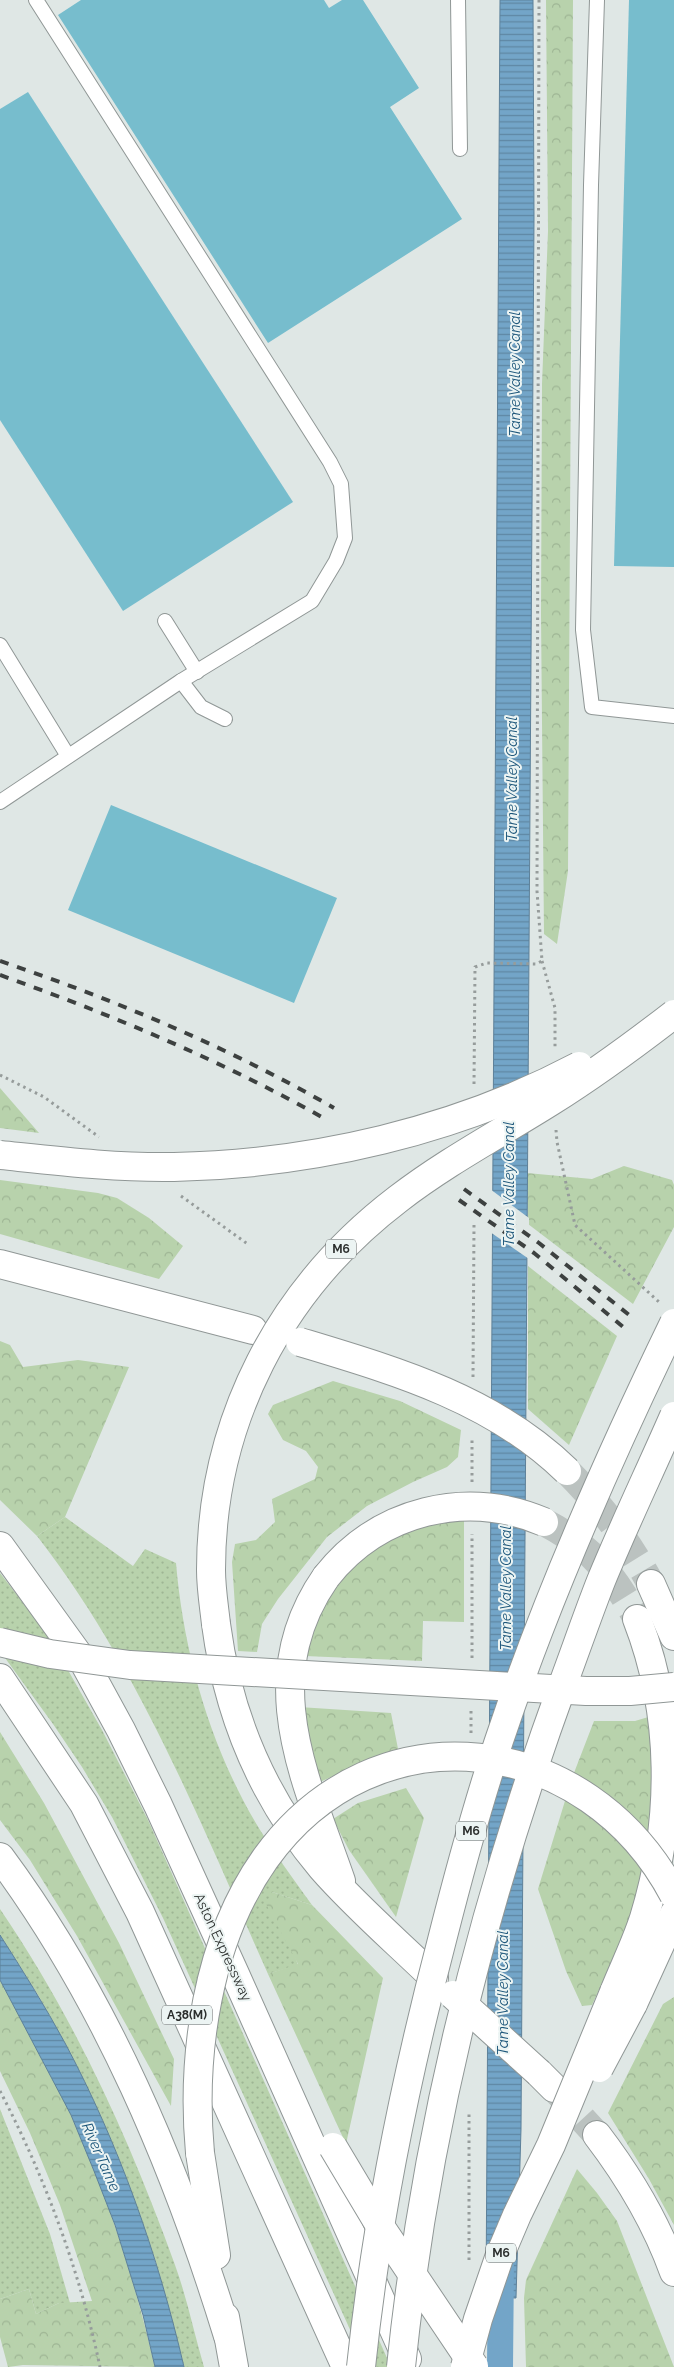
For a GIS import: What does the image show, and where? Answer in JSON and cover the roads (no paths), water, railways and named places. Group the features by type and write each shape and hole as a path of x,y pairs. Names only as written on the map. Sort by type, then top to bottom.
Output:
{"highway":[{"path":"0,1154 70,1162 174,1167 278,1159 355,1146 431,1126 529,1090 615,1046 674,1009"},
{"name":"M6","path":"547,2080 434,1978 344,1892 300,1840 271,1796 242,1734 228,1690 216,1624 211,1573 211,1549 216,1501 225,1454 257,1367 281,1322 301,1294 345,1245 428,1176 589,1076 674,1014"},
{"path":"0,1264 253,1330"},
{"name":"M6","path":"361,2367 368,2300 393,2148 424,2008 462,1863 503,1728 563,1570 643,1387 667,1313"},
{"path":"300,1342 395,1371 466,1401 516,1430 566,1471"},
{"path":"401,2367 406,2318 432,2158 460,2023 498,1876 542,1743 601,1582 674,1416"},
{"name":"M6","path":"344,1892 293,1737 289,1705 292,1655 307,1607 326,1577 348,1552 374,1532 404,1518 425,1511 447,1507 480,1506 513,1511 544,1522"},
{"name":"Aston Expressway","path":"0,1546 67,1636 96,1684 158,1804 236,1974 410,2367"},
{"path":"651,1584 672,1630"},
{"name":"M6","path":"624,1998 654,1881 668,1803 669,1759 666,1721 656,1671 640,1628"},
{"path":"0,1642 50,1654 130,1665 586,1691 630,1691 674,1687"},
{"name":"A38(M)","path":"0,1678 84,1804 140,1912 346,2367"},
{"path":"234,2367 198,2129 197,2081 202,2033 215,1971 237,1910 265,1859 299,1821 324,1799 347,1785 397,1765 450,1758 477,1758 504,1762 530,1768 555,1778 601,1806 622,1823 645,1850 674,1895"},
{"path":"0,1857 75,1972 111,2039 154,2131 190,2220 228,2336"},
{"name":"M6","path":"465,2367 478,2319 500,2255 517,2215 624,1998 674,1914"},
{"path":"236,1974 333,2147 382,2229 475,2367"},
{"path":"597,2135 631,2182 662,2243 674,2272"}],"lane":[{"path":"0,802 181,681 312,601 336,561 344,538 341,484 330,462 36,0"},
{"path":"458,0 460,149"},
{"path":"597,0 591,195 583,630 592,707 674,716"},
{"path":"165,621 197,672"},
{"path":"0,645 68,756"},
{"path":"181,681 201,707 225,719"}],"water":[{"path":"500,0 533,0 534,218 521,2129 516,2298 486,2297"},
{"name":"River Tame","path":"0,1935 57,2029 85,2081 103,2120 120,2160 149,2242 174,2325 184,2367 155,2367 143,2315 115,2225 94,2171 71,2115 0,1980"}],"waterway":[{"name":"Tame Valley Canal","path":"500,2367 501,2261"}],"tunnel":[{"path":"567,1471 613,1525 633,1553 651,1584"},
{"path":"544,1522 575,1541 599,1563 619,1588 637,1619"},
{"path":"554,2088 597,2135"}],"railway":[{"path":"0,961 86,992 170,1026 253,1065 334,1108"},
{"path":"0,975 84,1006 166,1040 248,1078 327,1120"},
{"path":"464,1189 539,1243 633,1318"},
{"path":"459,1200 534,1253 628,1331"}]}
